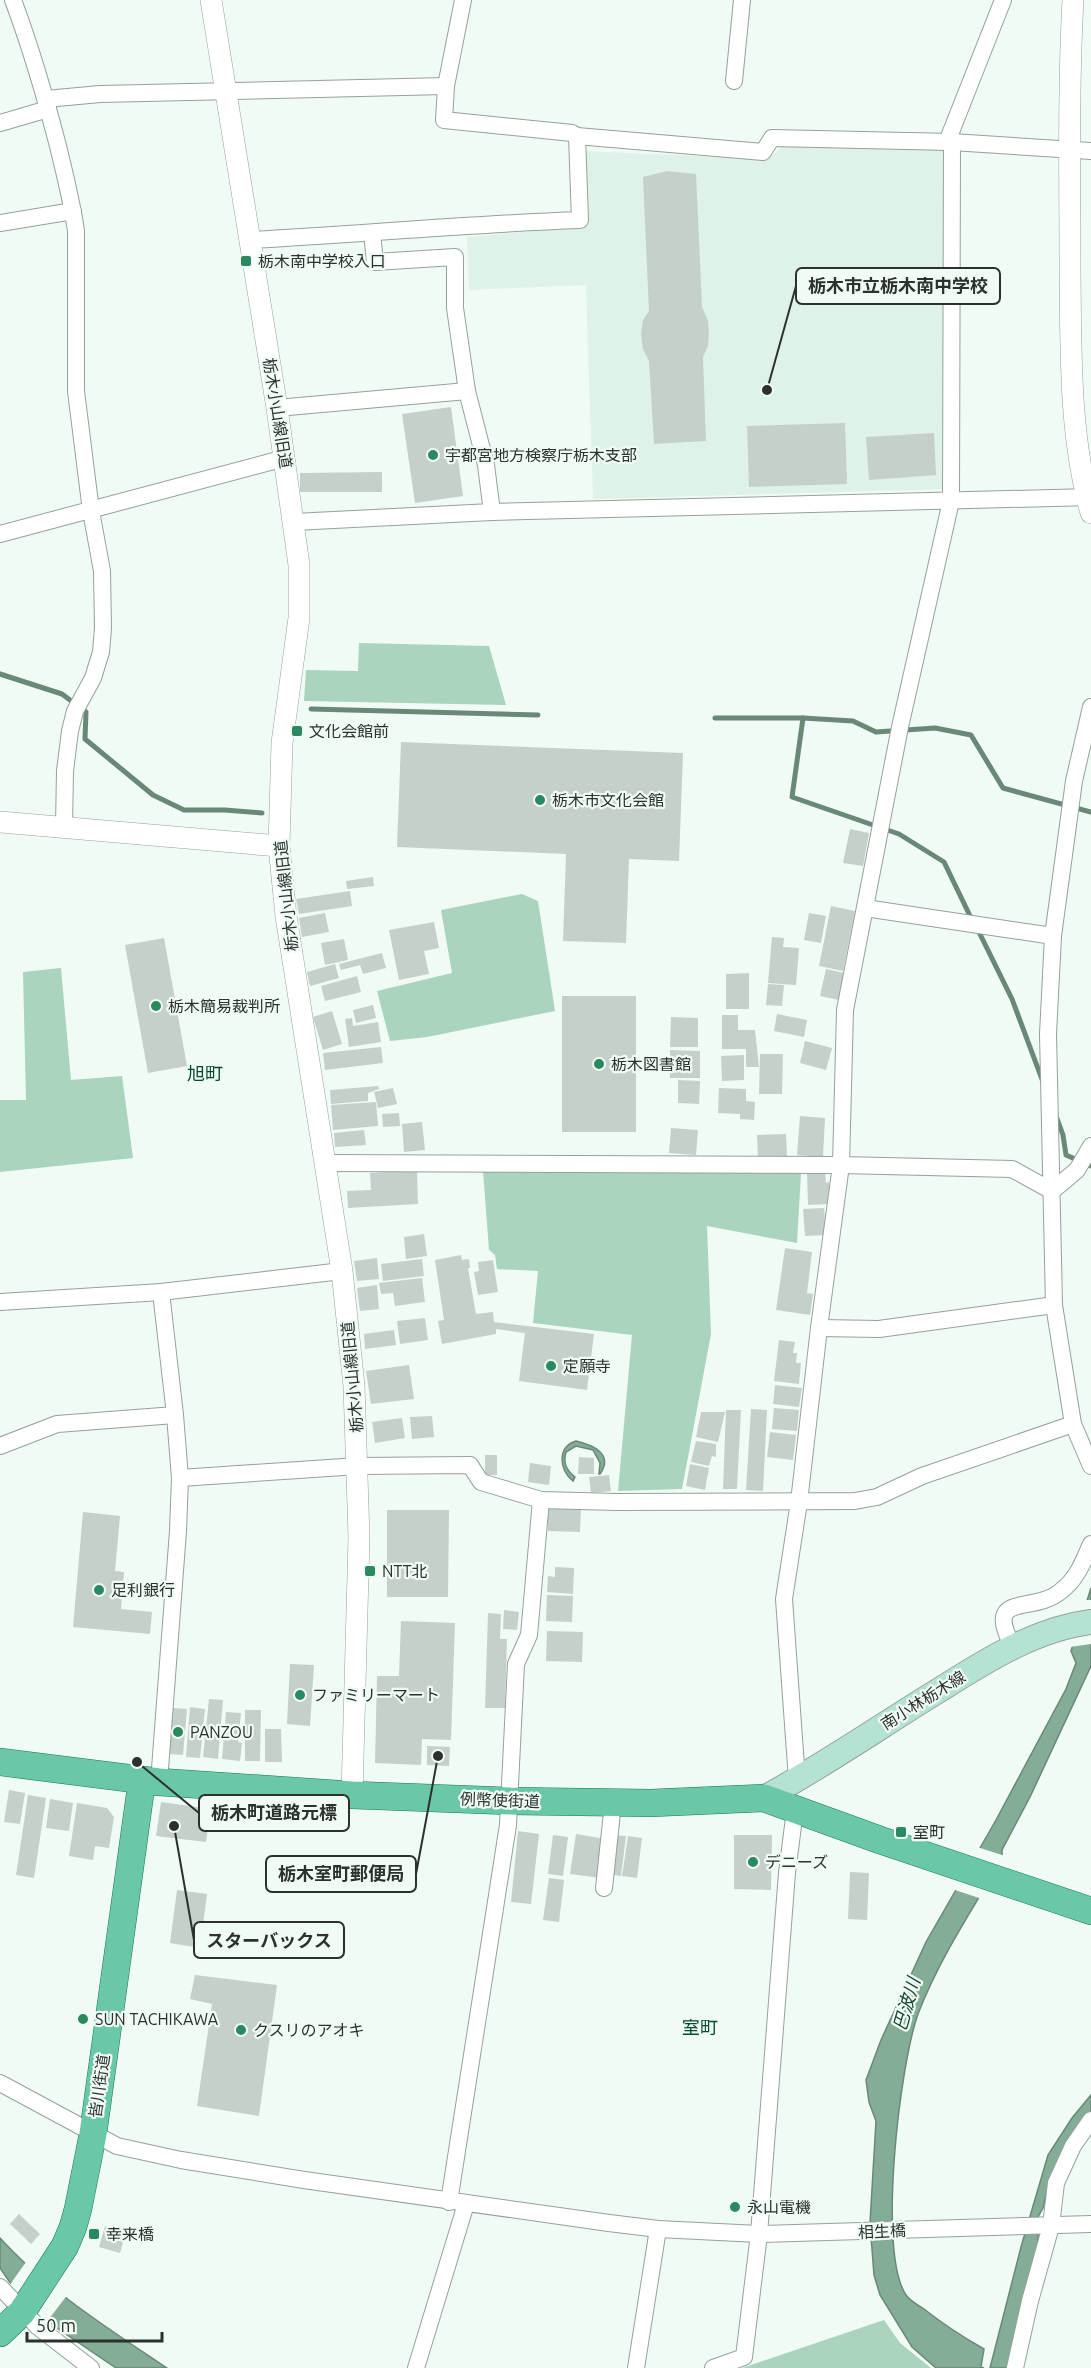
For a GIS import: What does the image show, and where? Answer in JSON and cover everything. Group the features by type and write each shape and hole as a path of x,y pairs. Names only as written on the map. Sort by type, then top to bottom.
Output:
{"main road":[{"name":"南小林栃木線","path":"765,1798 973,1668 1013,1647 1056,1629 1085,1623"},
{"name":"例幣使街道","path":"0,1761 150,1781 352,1795 613,1803 716,1802 765,1798 1091,1911"},
{"name":"皆川街道","path":"0,2333 24,2308 74,2228 93,2134 150,1781"}],"street":[{"path":"13,0 47,104 69,186 73,211 76,231 76,391 91,511 102,571 103,628 100,652 93,678 75,711 70,730 64,771 64,826"},
{"name":"栃木小山線旧道","path":"211,0 285,458 299,565 299,618 282,743 279,846 286,916 342,1271 354,1386 358,1466 358,1609 352,1795"},
{"path":"463,0 446,86 444,120 507,125 572,133 577,136 763,152 772,138 950,142 1091,151"},
{"path":"734,81 742,0"},
{"path":"797,1780 784,1599 799,1502 841,1165 845,1010 900,728 951,501 950,142 1004,0"},
{"path":"294,522 492,512 951,501 1089,502 1075,434 1072,375 1069,150 1072,0"},
{"path":"0,123 47,104 100,94 446,86"},
{"path":"251,240 496,223 580,220 577,136"},
{"path":"0,223 73,211"},
{"path":"372,233 375,262 455,257 455,308 467,391 486,465 492,512"},
{"path":"277,408 467,391"},
{"path":"0,534 285,458"},
{"path":"1091,707 1074,781 1053,936 1048,1034 1054,1305 1073,1424 1091,1466"},
{"path":"0,822 279,846"},
{"path":"865,908 1053,936"},
{"path":"1052,1191 1077,1170 1091,1146"},
{"path":"326,1163 841,1165 1012,1169 1052,1191"},
{"path":"0,1302 161,1292 342,1271"},
{"path":"150,1781 178,1531 180,1478 161,1292"},
{"path":"819,1328 879,1329 1054,1305"},
{"path":"0,1446 57,1424 175,1415"},
{"path":"180,1478 358,1466 470,1465 481,1482 541,1500 855,1501 877,1497 922,1476 1073,1424"},
{"path":"448,2202 506,1837 510,1801 516,1664 529,1635 541,1500"},
{"path":"1013,1647 1002,1620 1005,1613 1012,1608 1048,1599 1061,1592 1077,1574 1091,1544"},
{"path":"604,1888 613,1803"},
{"path":"713,2368 744,2357 759,2234 787,1873 795,1810"},
{"name":"相生橋","path":"0,2083 117,2146 150,2154 448,2202 658,2229 759,2234 1022,2226 1086,2227"},
{"path":"1015,2368 1056,2183 1073,2146 1091,2120"},
{"path":"416,2368 466,2204"},
{"path":"636,2368 658,2229"},
{"path":"0,2287 24,2308 58,2344 91,2368"}],"shaded area":[{"path":"784,145 943,150 946,489 593,499 586,285 469,290 467,237 587,226 583,151 768,159"},
{"path":"359,643 489,646 506,705 304,701 306,670 358,671"},
{"path":"522,894 538,901 555,1011 427,1037 390,1041 377,991 452,973 441,910"},
{"path":"61,968 71,1080 122,1076 133,1158 0,1172 0,1100 26,1100 23,972"},
{"path":"483,1171 801,1173 797,1243 707,1226 711,1334 682,1489 618,1491 632,1335 533,1323 538,1271 497,1269 495,1255 489,1250"},
{"path":"884,2320 900,2343 931,2368 742,2368"}],"water":[{"path":"576,1441 595,1448 603,1456 604,1467 600,1474 600,1463 593,1450 576,1446 566,1452 566,1466 575,1477 573,1481 568,1476 563,1465 563,1453 570,1444"},
{"name":"巴波川","path":"1091,1588 1091,1666 1030,1797 1002,1850 1002,1859 957,1935 926,1994 911,2039 904,2073 894,2157 892,2200 897,2273 910,2299 984,2349 981,2367 984,2368 936,2368 912,2347 880,2295 874,2275 870,2223 876,2121 869,2102 866,2080 881,2040 926,1942 996,1820 1066,1689 1076,1663 1071,1651"},
{"path":"1091,2095 1091,2112 1050,2179 1043,2208 1038,2217 1038,2247 1009,2368 990,2368 1021,2247 1048,2155 1072,2118"},
{"path":"0,2238 58,2292 167,2368 116,2368 48,2322 11,2284 0,2268"}],"pier":[{"path":"1083,1600 1091,1600 1091,1644 1070,1647"},
{"path":"977,1847 1005,1856 982,1899 952,1889"},
{"path":"26,2262 68,2294 46,2323 9,2286"}],"building":[{"path":"667,171 696,174 702,307 708,321 709,333 708,346 703,357 706,441 654,444 649,361 643,349 641,334 643,320 649,311 643,177"},
{"name":"宇都宮地方検察庁栃木支部","path":"451,407 463,496 415,503 402,414"},
{"path":"845,423 847,484 749,487 747,426"},
{"path":"934,433 936,475 869,480 866,437"},
{"path":"382,472 382,492 300,492 300,473"},
{"name":"栃木市文化会館","path":"401,742 683,753 679,861 629,859 626,943 563,941 566,854 397,847"},
{"path":"850,829 869,833 863,866 843,863"},
{"path":"373,877 374,886 347,889 346,881"},
{"path":"350,891 352,906 299,914 296,899"},
{"path":"831,906 855,911 843,971 819,966"},
{"path":"325,913 329,932 302,937 299,918"},
{"path":"809,913 826,916 821,943 804,940"},
{"path":"434,922 439,948 424,951 429,974 399,980 389,930"},
{"path":"772,937 784,938 783,947 799,948 796,985 768,983"},
{"name":"栃木簡易裁判所","path":"164,938 187,1066 148,1073 125,945"},
{"path":"344,939 348,960 325,965 321,943"},
{"path":"382,953 386,968 363,974 360,965 341,970 339,964"},
{"path":"335,964 339,978 310,986 307,972"},
{"path":"826,969 844,973 839,1000 820,996"},
{"path":"749,973 749,1009 726,1009 726,974"},
{"path":"357,976 361,992 325,1001 321,986"},
{"path":"768,984 784,985 782,1006 766,1005"},
{"name":"栃木図書館","path":"562,996 636,996 636,1132 562,1132"},
{"path":"373,1005 376,1018 356,1023 353,1010"},
{"path":"332,1011 342,1044 323,1050 313,1017"},
{"path":"777,1014 807,1020 804,1037 774,1031"},
{"path":"722,1015 738,1015 738,1030 755,1030 759,1067 746,1067 746,1049 722,1049"},
{"path":"671,1017 698,1018 698,1047 670,1047"},
{"path":"352,1018 353,1026 378,1022 381,1042 349,1047 345,1019"},
{"path":"805,1041 832,1048 826,1070 800,1063"},
{"path":"381,1047 383,1063 325,1070 323,1053"},
{"path":"670,1050 700,1051 700,1078 670,1078"},
{"path":"760,1054 783,1054 782,1094 759,1094"},
{"path":"744,1055 744,1080 722,1081 721,1056"},
{"path":"678,1080 700,1081 699,1104 678,1103"},
{"path":"378,1086 379,1089 368,1093 368,1101 331,1104 330,1090"},
{"path":"393,1088 397,1104 378,1108 374,1092"},
{"path":"719,1088 746,1089 746,1101 755,1102 754,1120 740,1119 740,1114 718,1113"},
{"path":"376,1102 378,1126 333,1130 331,1105"},
{"path":"399,1113 400,1126 383,1127 382,1114"},
{"path":"800,1116 825,1118 823,1157 797,1155"},
{"path":"422,1122 425,1150 404,1152 402,1124"},
{"path":"671,1128 698,1130 696,1155 669,1153"},
{"path":"364,1130 366,1145 335,1147 334,1133"},
{"path":"786,1134 787,1157 758,1158 757,1135"},
{"path":"417,1170 418,1204 348,1208 347,1191 371,1190 370,1173"},
{"path":"825,1171 826,1183 829,1182 830,1204 808,1205 807,1172"},
{"path":"824,1208 826,1235 805,1236 803,1209"},
{"path":"424,1234 427,1256 406,1259 404,1237"},
{"path":"785,1248 812,1252 807,1293 813,1294 810,1315 776,1310"},
{"path":"461,1255 462,1260 469,1259 470,1268 468,1268 476,1314 493,1312 494,1322 594,1334 587,1390 519,1381 525,1333 496,1329 496,1334 442,1344 438,1321 444,1320 435,1260"},
{"path":"377,1258 379,1279 357,1281 354,1261"},
{"path":"422,1259 424,1276 383,1281 381,1264"},
{"path":"493,1260 498,1292 478,1295 474,1272 479,1271 478,1262"},
{"path":"422,1278 425,1302 395,1306 393,1293 381,1294 379,1283"},
{"path":"377,1285 379,1309 360,1311 357,1288"},
{"path":"425,1318 428,1340 400,1344 397,1321"},
{"path":"394,1330 396,1345 365,1349 364,1334"},
{"path":"779,1340 795,1342 793,1353 797,1353 796,1363 801,1363 799,1384 774,1381"},
{"path":"409,1365 414,1399 371,1404 366,1371"},
{"path":"775,1385 802,1388 799,1407 773,1404"},
{"path":"774,1408 799,1410 797,1431 772,1429"},
{"path":"751,1409 767,1410 763,1491 746,1490"},
{"path":"726,1410 741,1410 737,1489 723,1489"},
{"path":"701,1412 725,1412 718,1442 696,1437"},
{"path":"432,1416 434,1437 412,1439 410,1417"},
{"path":"402,1418 405,1438 375,1443 372,1422"},
{"path":"770,1432 796,1435 793,1460 767,1457"},
{"path":"696,1441 716,1444 716,1457 712,1456 709,1466 691,1462"},
{"path":"485,1455 497,1455 497,1475 485,1475"},
{"path":"579,1457 594,1458 594,1474 578,1474"},
{"path":"530,1463 551,1466 549,1485 528,1482"},
{"path":"690,1464 709,1468 705,1490 686,1486"},
{"path":"609,1475 611,1491 591,1493 589,1477"},
{"path":"548,1507 581,1508 580,1532 548,1531"},
{"path":"387,1510 449,1510 448,1597 387,1597"},
{"name":"足利銀行","path":"83,1512 120,1516 115,1571 124,1572 121,1609 152,1612 150,1634 73,1627"},
{"path":"555,1567 574,1568 573,1594 547,1592 548,1576 555,1577"},
{"path":"547,1595 573,1596 572,1622 546,1621"},
{"path":"504,1610 519,1612 517,1630 503,1629"},
{"path":"488,1613 501,1614 500,1639 507,1639 505,1708 485,1708"},
{"path":"401,1621 455,1623 451,1740 422,1739 421,1765 375,1763 377,1676 399,1676"},
{"path":"547,1631 583,1632 582,1662 546,1661"},
{"name":"ファミリーマート","path":"290,1664 314,1665 310,1726 287,1724"},
{"path":"209,1699 223,1700 218,1759 203,1757"},
{"path":"190,1707 205,1709 200,1758 186,1757"},
{"name":"PANZOU","path":"173,1708 187,1709 183,1755 169,1754"},
{"path":"245,1710 261,1710 260,1761 245,1761"},
{"path":"226,1712 241,1713 238,1742 242,1743 240,1761 222,1759"},
{"path":"265,1729 281,1729 282,1762 265,1762"},
{"path":"427,1746 450,1747 449,1766 427,1765"},
{"path":"9,1790 25,1793 20,1824 4,1822"},
{"path":"28,1795 46,1798 34,1878 16,1875"},
{"path":"50,1799 73,1803 69,1831 46,1828"},
{"path":"161,1802 211,1809 206,1842 156,1836"},
{"path":"77,1803 107,1808 114,1817 109,1848 95,1846 93,1860 69,1856"},
{"path":"518,1831 539,1834 531,1904 511,1902"},
{"path":"576,1834 606,1839 601,1878 570,1874"},
{"path":"553,1835 568,1837 563,1876 548,1874"},
{"path":"612,1835 626,1836 621,1876 607,1874"},
{"name":"デニーズ","path":"734,1835 772,1835 771,1890 734,1889"},
{"path":"628,1836 642,1838 637,1878 622,1876"},
{"path":"850,1872 869,1873 867,1920 848,1919"},
{"path":"549,1878 564,1880 559,1922 543,1920"},
{"path":"177,1890 207,1894 200,1948 170,1943"},
{"path":"195,1975 277,1985 259,2116 197,2106 212,2004 190,1999"},
{"path":"19,2214 40,2234 31,2244 10,2224"},
{"path":"105,2226 126,2232 120,2253 99,2247"}],"waterway":[{"path":"0,674 62,694 86,712 85,739 153,795 184,810 262,813"},
{"path":"311,709 538,715"},
{"path":"715,718 803,718 792,797 899,834 944,862 972,920"},
{"path":"803,718 853,721 876,732 935,728 971,735 1003,788 1091,812"},
{"path":"977,928 1012,999 1043,1082"},
{"path":"1056,1116 1063,1135 1066,1155 1091,1166"}],"place":[{"name":"栃木南中学校入口","path":"246,261"},
{"name":"栃木市立栃木南中学校","path":"767,390"},
{"name":"宇都宮地方検察庁栃木支部","path":"433,455"},
{"name":"文化会館前","path":"297,731"},
{"name":"栃木市文化会館","path":"540,800"},
{"name":"栃木簡易裁判所","path":"156,1006"},
{"name":"栃木図書館","path":"599,1064"},
{"name":"定願寺","path":"551,1366"},
{"name":"NTT北","path":"370,1571"},
{"name":"足利銀行","path":"99,1590"},
{"name":"ファミリーマート","path":"300,1695"},
{"name":"PANZOU","path":"178,1732"},
{"name":"栃木室町郵便局","path":"438,1756"},
{"name":"栃木町道路元標","path":"137,1762"},
{"name":"スターバックス","path":"174,1826"},
{"name":"室町","path":"901,1832"},
{"name":"デニーズ","path":"753,1862"},
{"name":"SUN TACHIKAWA","path":"83,2019"},
{"name":"クスリのアオキ","path":"241,2030"},
{"name":"永山電機","path":"735,2207"},
{"name":"幸来橋","path":"94,2234"}],"district":[{"name":"旭町","path":"205,1073"},
{"name":"室町","path":"700,2027"}]}
